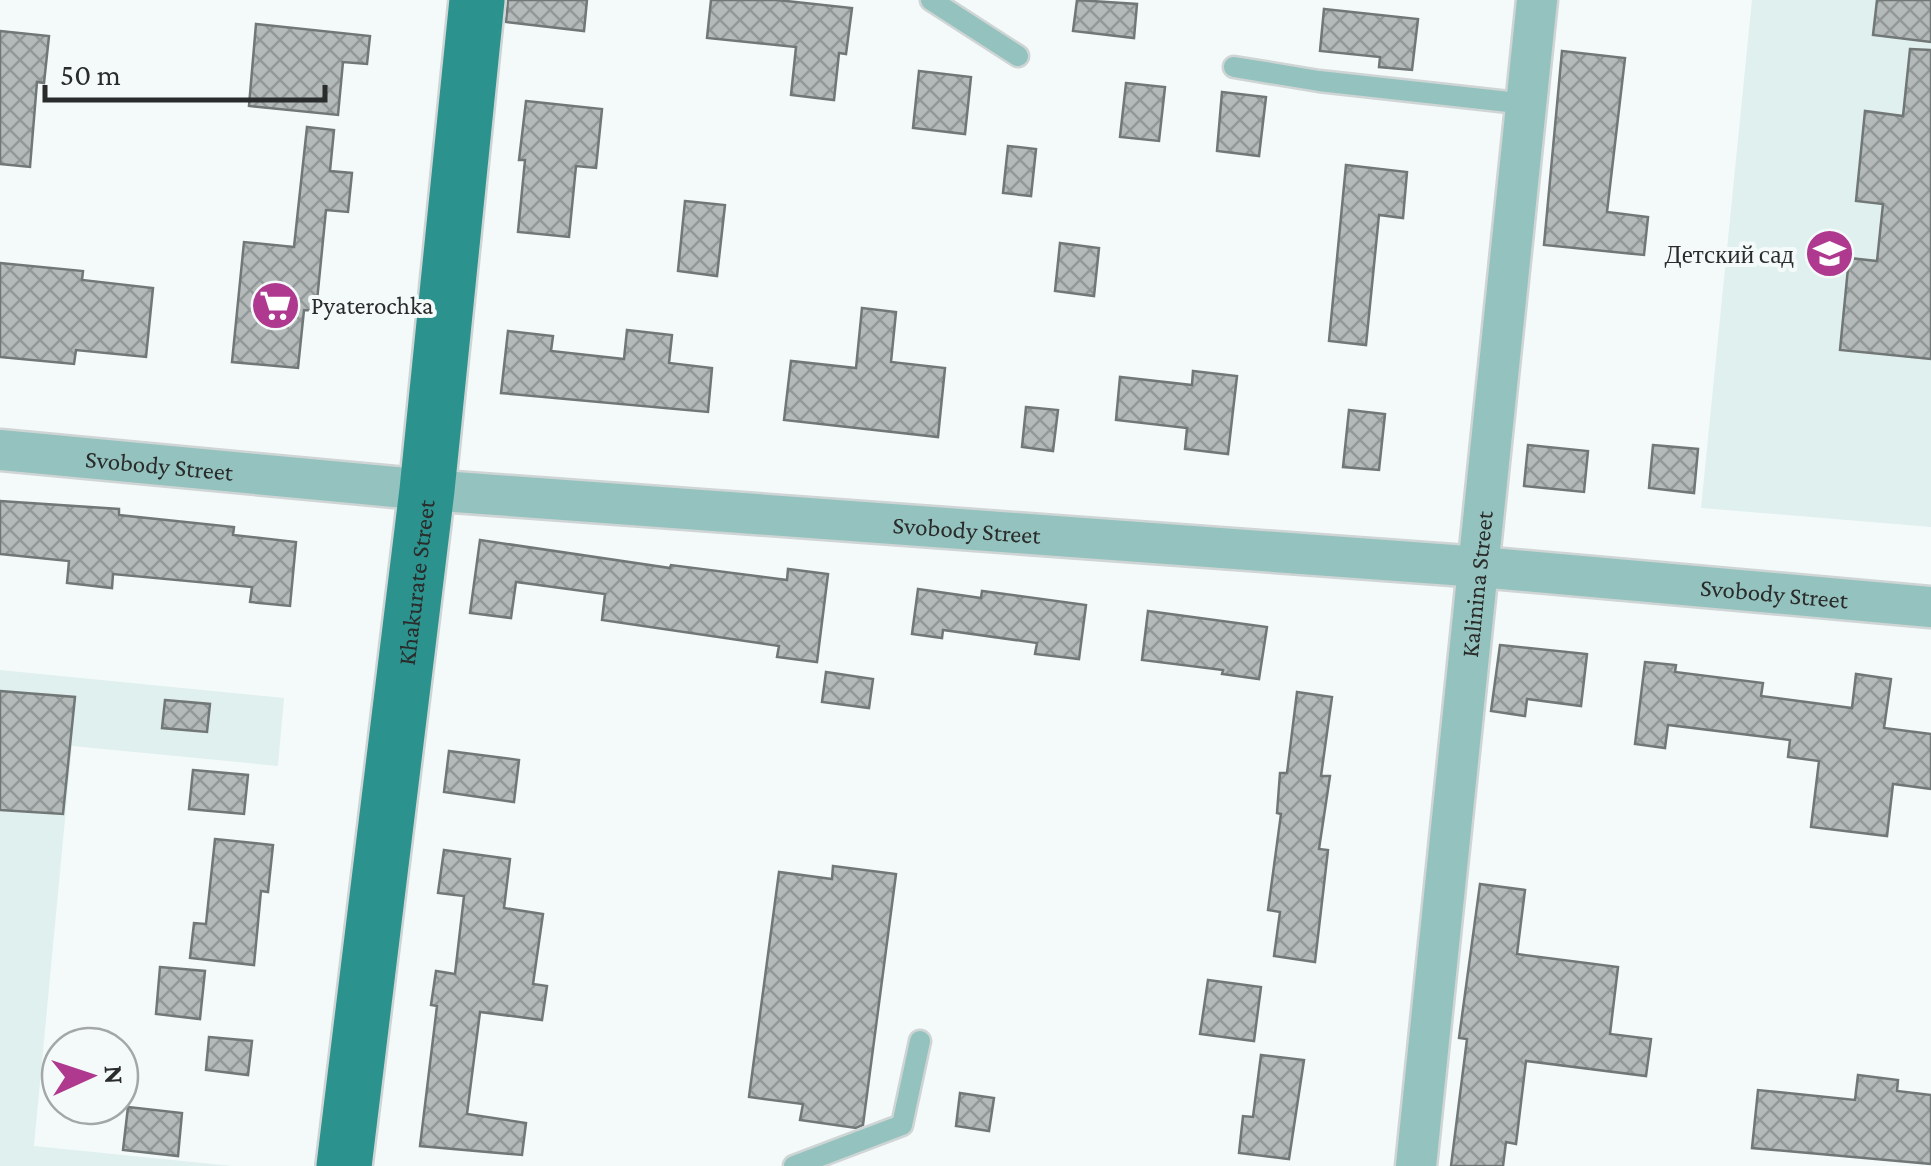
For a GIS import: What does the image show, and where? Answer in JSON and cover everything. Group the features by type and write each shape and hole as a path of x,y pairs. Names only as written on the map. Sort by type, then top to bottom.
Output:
{"main road":[{"name":"Khakurate Street","path":"344,1166 426,490 476,0"}],"street":[{"name":"Kalinina Street","path":"1416,1166 1538,0"},
{"name":"Svobody Street","path":"0,450 426,490 1480,568 1931,608"}],"lane":[{"path":"931,0 1018,56"},
{"path":"1234,67 1319,81 1527,104"},
{"path":"794,1166 902,1125 920,1041"}],"shaded area":[{"name":"Детский сад","path":"1752,0 1931,0 1931,527 1701,508"},
{"path":"0,670 284,698 278,766 72,746 45,1026 40,1026 34,1146 232,1166 0,1166"}],"building":[{"path":"508,0 587,0 584,31 506,22"},
{"path":"711,0 777,0 852,8 846,54 839,53 834,100 791,95 796,47 707,38"},
{"path":"1077,0 1137,4 1134,38 1073,31"},
{"path":"1877,0 1931,0 1931,42 1873,35"},
{"path":"1324,9 1418,19 1412,70 1379,67 1380,57 1320,51"},
{"path":"256,24 370,36 367,64 343,62 338,115 249,106"},
{"path":"0,31 49,36 44,83 37,82 30,167 0,164"},
{"path":"1910,49 1931,50 1931,359 1840,350 1849,258 1877,261 1883,204 1856,201 1865,111 1903,116"},
{"path":"1562,51 1625,58 1607,212 1648,217 1644,255 1544,245"},
{"path":"919,71 971,77 965,134 913,128"},
{"path":"1126,83 1165,87 1159,141 1120,137"},
{"path":"1222,92 1266,97 1259,156 1217,151"},
{"path":"526,101 602,109 596,168 576,166 569,237 518,232 525,160 519,160"},
{"path":"307,127 334,130 330,171 352,173 348,212 326,210 316,311 304,310 298,368 232,362 244,242 294,247"},
{"path":"1008,146 1036,149 1031,196 1003,193"},
{"path":"1346,165 1407,172 1403,218 1379,215 1366,345 1329,341"},
{"path":"685,201 725,205 717,276 678,271"},
{"path":"1060,243 1099,248 1094,296 1055,291"},
{"path":"0,263 83,271 82,280 153,288 146,357 76,350 74,364 0,357"},
{"path":"862,308 896,312 891,362 945,368 938,437 784,420 791,361 856,368"},
{"path":"627,330 672,335 669,363 712,368 708,412 501,393 508,331 553,336 551,351 624,359"},
{"path":"1193,371 1237,376 1228,454 1185,449 1187,428 1116,420 1120,377 1192,385"},
{"path":"1026,407 1058,410 1053,451 1022,447"},
{"path":"1349,410 1385,414 1379,470 1343,467"},
{"path":"1528,445 1588,451 1584,492 1524,486"},
{"path":"1653,445 1698,449 1694,493 1649,488"},
{"path":"0,501 119,509 119,515 234,527 233,535 296,542 290,606 250,602 252,587 113,574 112,588 67,583 69,561 0,554"},
{"path":"480,540 670,568 671,565 787,580 788,569 828,574 817,662 777,657 779,646 602,620 605,594 516,582 511,618 470,613"},
{"path":"918,589 981,598 982,591 1086,605 1079,659 1035,654 1037,643 943,630 942,638 912,634"},
{"path":"1148,611 1267,627 1259,679 1222,674 1223,670 1142,660"},
{"path":"1500,645 1587,654 1581,706 1527,699 1525,716 1491,711"},
{"path":"1645,662 1676,665 1675,672 1763,683 1761,696 1852,708 1856,674 1891,679 1884,728 1931,734 1931,789 1893,784 1887,836 1811,827 1819,761 1788,757 1790,740 1668,725 1665,748 1635,744"},
{"path":"826,672 873,679 869,708 822,702"},
{"path":"0,691 75,697 63,814 0,810"},
{"path":"1297,692 1332,697 1321,776 1330,776 1319,849 1328,850 1315,962 1274,956 1280,912 1268,910 1281,814 1277,813 1280,773 1287,773"},
{"path":"165,700 210,704 207,732 162,728"},
{"path":"449,751 519,760 514,802 444,792"},
{"path":"193,770 248,775 244,814 189,809"},
{"path":"215,839 273,845 268,892 261,891 254,965 190,958 194,923 206,924"},
{"path":"444,850 510,859 504,908 543,914 533,984 547,986 542,1020 480,1012 467,1114 526,1123 522,1155 420,1146 437,1006 431,1005 436,971 455,974 464,896 438,893"},
{"path":"833,866 896,874 863,1125 856,1128 800,1120 803,1104 749,1097 779,872 832,879"},
{"path":"1480,884 1525,890 1517,954 1618,967 1610,1034 1651,1039 1646,1076 1526,1061 1516,1144 1506,1142 1503,1166 1451,1166 1467,1039 1459,1038"},
{"path":"160,967 205,971 200,1019 156,1014"},
{"path":"1208,980 1261,987 1254,1041 1200,1034"},
{"path":"209,1037 252,1041 248,1075 206,1070"},
{"path":"1261,1055 1304,1060 1289,1159 1239,1153 1243,1116 1253,1117"},
{"path":"1858,1075 1898,1080 1897,1091 1931,1095 1931,1164 1752,1148 1758,1090 1855,1100"},
{"path":"960,1093 994,1098 989,1131 956,1126"},
{"path":"140,1108 182,1113 178,1156 123,1150 126,1126 140,1126"}],"place":[{"name":"Детский сад","path":"1829,254"},
{"name":"Pyaterochka","path":"276,305"}]}
